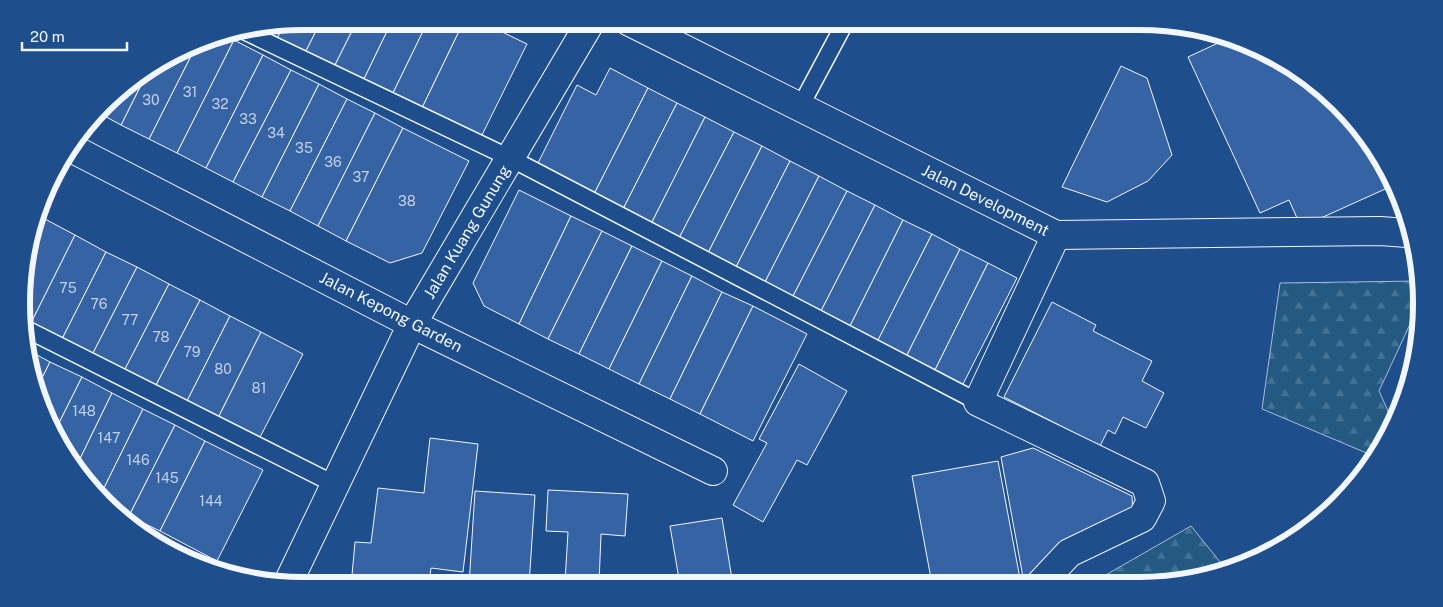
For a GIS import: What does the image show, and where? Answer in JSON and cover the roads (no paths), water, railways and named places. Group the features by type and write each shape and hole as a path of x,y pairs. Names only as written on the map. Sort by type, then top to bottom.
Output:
{"street":[{"name":"Jalan Kuang Gunung","path":"296,577 336,485 412,324 586,30"},
{"name":"Jalan Development","path":"646,30 1056,235 1380,231 1404,233"},
{"name":"Jalan Kepong Garden","path":"77,151 412,324 713,471"},
{"path":"1047,577 1069,553 1142,518 1152,501 1145,483 978,402 1056,235"}],"lane":[{"path":"800,107 841,30"},
{"path":"252,35 510,158 978,402"},
{"path":"32,332 336,485"}]}
